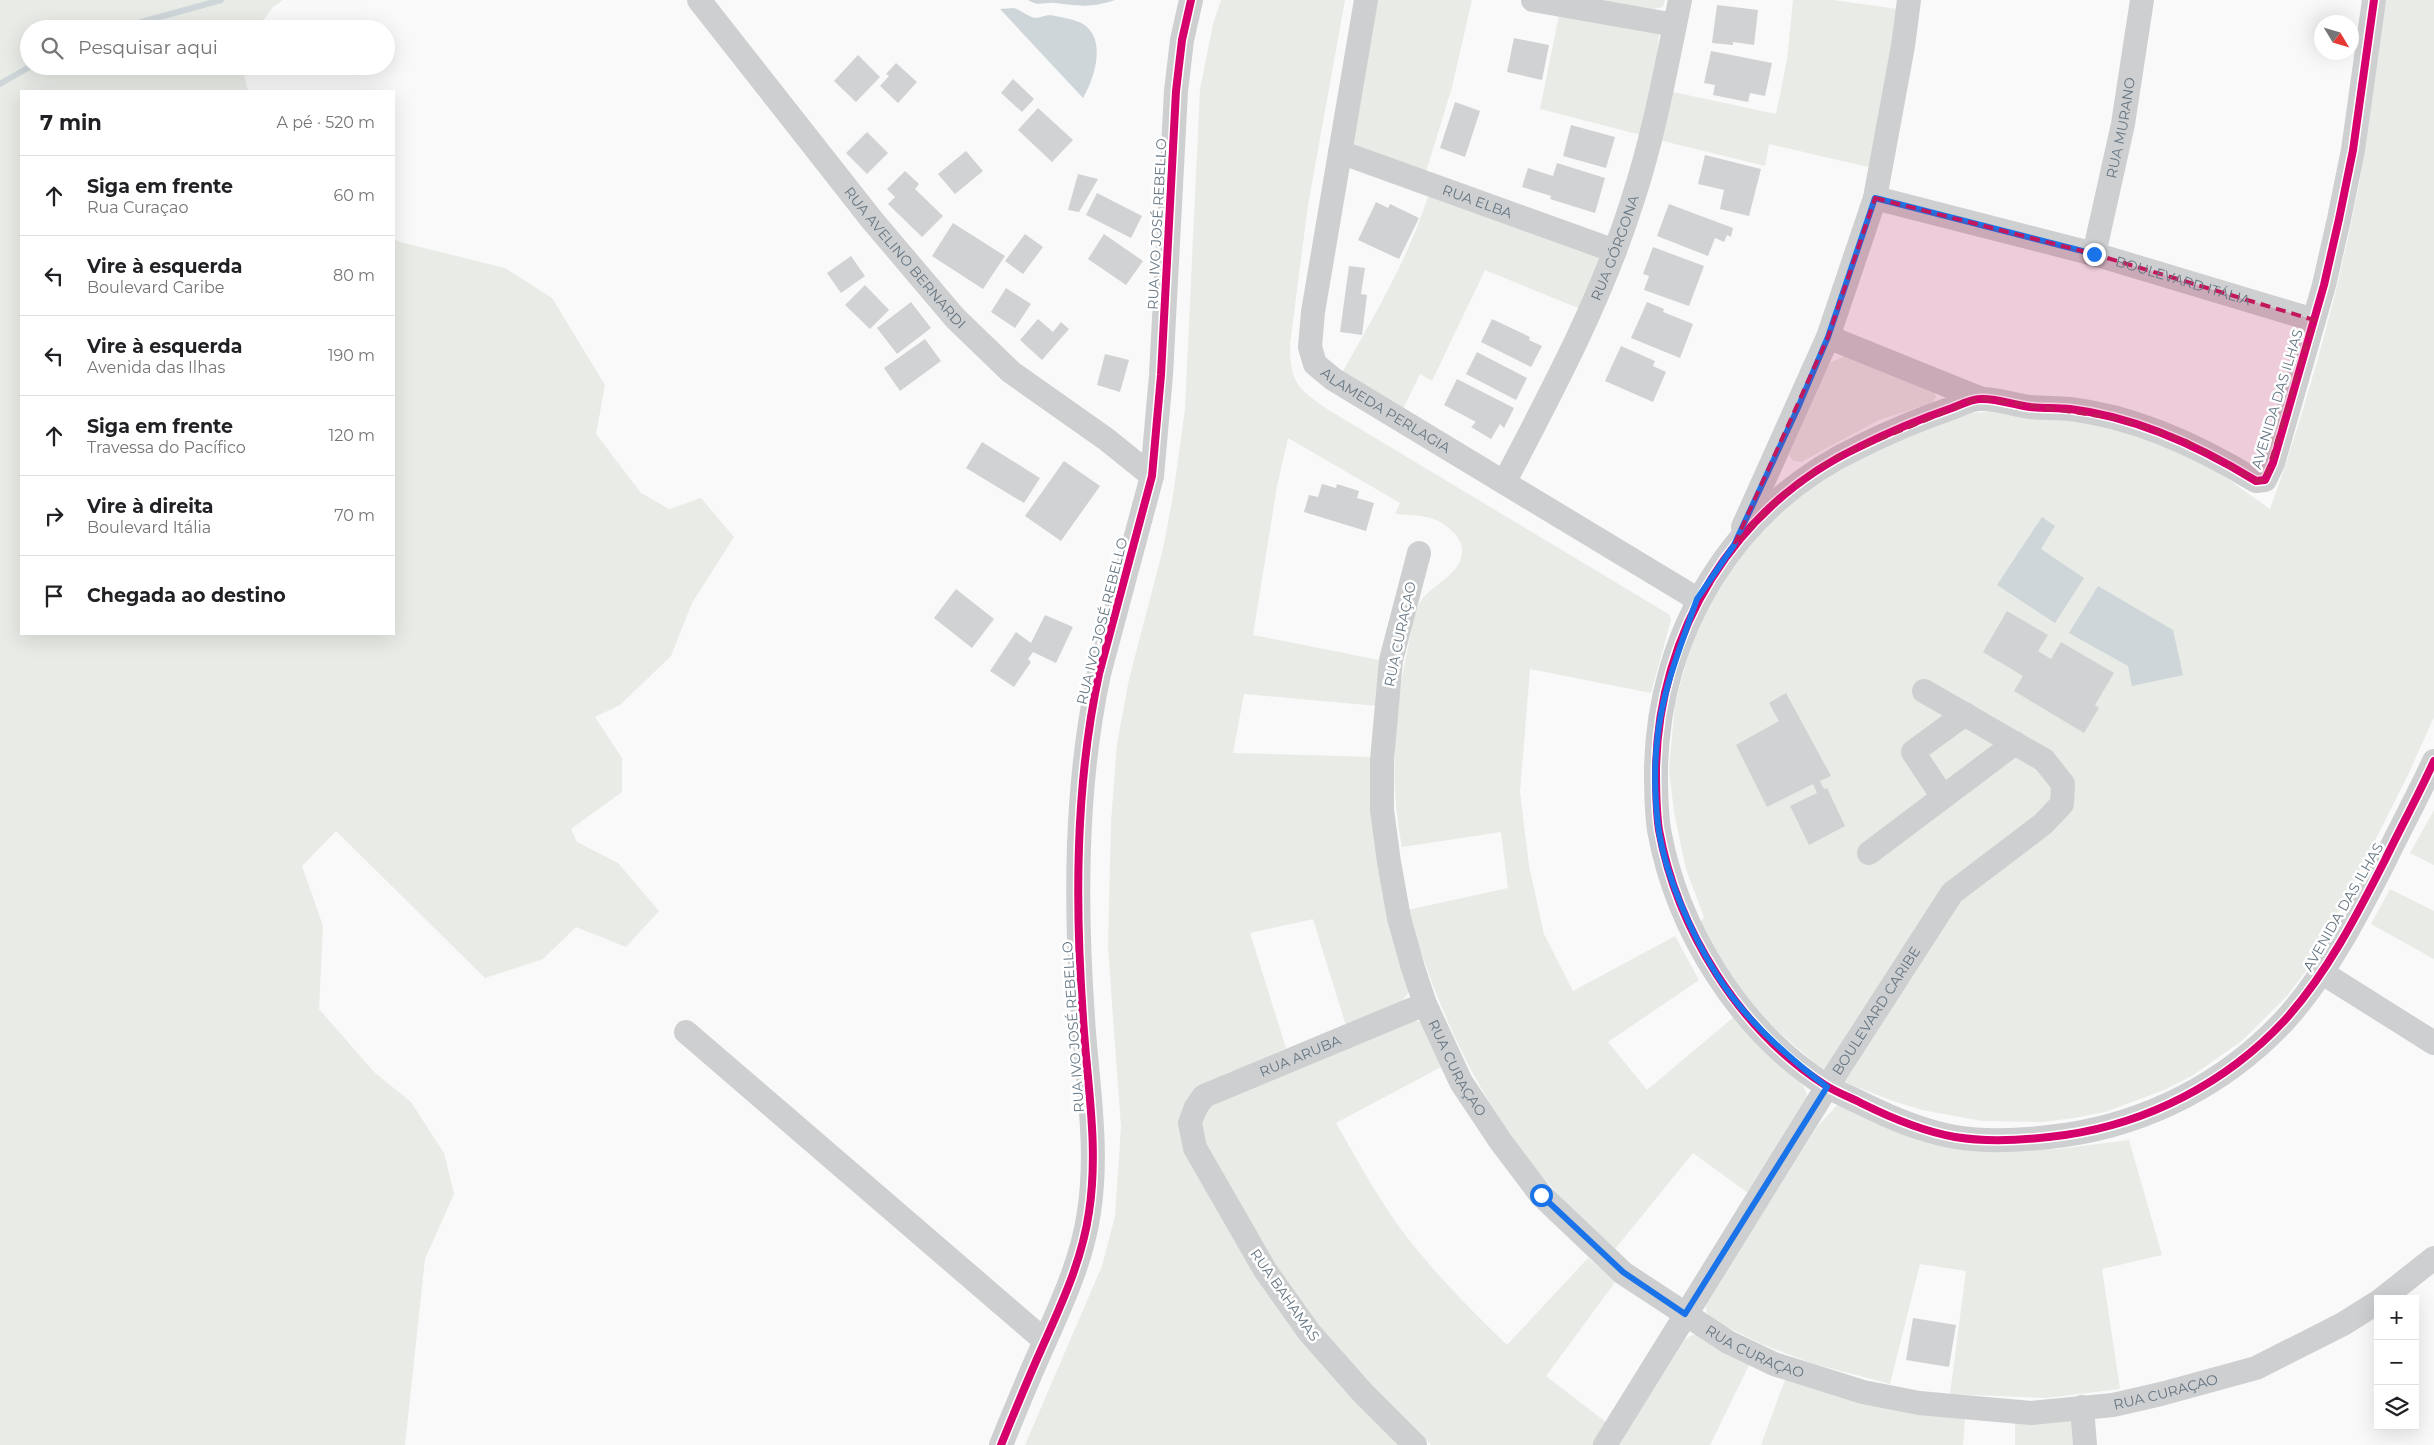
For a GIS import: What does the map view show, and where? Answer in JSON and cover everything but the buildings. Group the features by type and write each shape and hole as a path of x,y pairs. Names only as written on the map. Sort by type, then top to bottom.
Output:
{"street":[{"name":"RUA AVELINO BERNARDI","path":"698,0 872,220 956,318 1011,372 1106,439 1152,476"},
{"name":"RUA IVO JOSÉ REBELLO","path":"1001,1445 1064,1296 1081,1250 1088,1218 1093,1176 1093,1136 1083,1020 1078,910 1088,738 1099,674 1152,476 1161,376 1176,91 1182,40 1191,0"},
{"name":"ALAMEDA PERLAGIA","path":"1366,0 1313,312 1310,347 1314,364 1333,379 1505,481 1697,599"},
{"path":"1532,0 1675,25"},
{"name":"RUA GÓRGONA","path":"1505,481 1569,358 1615,251 1648,150 1659,107 1680,0"},
{"path":"1734,545 1828,337 1875,198 1903,46 1909,0"},
{"name":"RUA MURANO","path":"2094,254 2123,124 2142,0"},
{"name":"AVENIDA DAS ILHAS","path":"2374,0 2353,150 2324,285 2273,463 2265,480 2256,481 2186,442 2120,419 2072,409 2030,407 1979,398 1915,422 1832,459 1780,498 1734,545 1697,599 1666,687 1657,742 1658,826 1668,864 1688,922 1737,1003 1785,1054 1827,1087 1883,1115 1955,1137 2027,1140 2079,1133 2148,1115 2195,1091 2239,1061 2287,1018 2320,972 2427,794 2434,761"},
{"name":"RUA ELBA","path":"1340,152 1615,251"},
{"name":"BOULEVARD ITÁLIA","path":"1875,198 2094,254 2314,320"},
{"path":"1828,337 1979,398"},
{"name":"RUA CURAÇAO","path":"1419,553 1391,660 1385,712 1382,810 1399,918 1425,1004 1461,1082 1501,1142 1541,1195 1623,1272 1728,1342 1774,1364 1863,1392 1919,1403 2031,1413 2114,1405 2256,1368 2342,1324 2374,1304"},
{"path":"1869,853 2015,743 1924,690"},
{"path":"1943,797 1913,752 1965,714"},
{"name":"BOULEVARD CARIBE","path":"1605,1445 1827,1087 1952,893 2043,824 2062,804 2063,784 2044,760 2015,743"},
{"path":"2320,972 2434,1043"},
{"name":"RUA ARUBA","path":"1190,1123 1196,1108 1204,1096 1425,1004"},
{"path":"686,1032 1045,1341"},
{"name":"RUA BAHAMAS","path":"1190,1123 1196,1148 1265,1270 1309,1332 1362,1392 1416,1445"},
{"path":"2387,1295 2434,1258"},
{"path":"2082,1407 2085,1445"}],"highlighted area":[{"path":"1875,198 2094,254 2314,320 2265,480 2256,481 2186,441 2120,419 1979,398 1832,459 1779,498 1734,545 1828,337"}],"shaded area":[{"path":"0,0 283,0 273,7 264,20 20,20 20,75 244,75 248,90 20,90 20,635 395,635 395,240 505,268 552,298 605,385 596,434 641,493 669,509 701,498 734,537 692,603 671,656 620,705 595,717 622,758 622,792 571,829 577,842 618,863 659,911 626,947 576,927 543,959 485,978 336,831 302,866 323,926 319,1009 374,1072 411,1102 444,1153 454,1194 425,1259 405,1445 0,1445"},
{"path":"1028,0 1115,0 1085,6 1055,3 1038,4"},
{"path":"1221,0 1345,0 1308,205 1290,344 1290,357 1297,383 1327,409 1670,615 1671,620 1651,693 1530,669 1520,792 1529,866 1544,934 1573,991 1675,936 1699,980 1608,1042 1647,1090 1735,1016 1803,1085 1808,1097 1748,1193 1693,1153 1615,1249 1577,1214 1543,1177 1512,1138 1462,1052 1442,1007 1408,910 1508,888 1501,832 1402,847 1395,797 1394,772 1399,696 1413,621 1418,606 1423,599 1457,566 1461,558 1461,544 1453,532 1432,518 1395,514 1400,503 1288,438 1277,486 1253,635 1384,661 1377,706 1244,694 1233,753 1374,757 1410,986 1407,995 1394,1008 1346,1026 1313,919 1250,933 1286,1048 1204,1086 1182,1130 1401,1445 1025,1445 1102,1266 1115,1216 1121,1127 1108,947 1111,823 1117,744 1129,679 1163,549 1173,496 1185,409 1200,89 1213,24"},
{"path":"1375,0 1472,0 1452,87 1426,172 1360,148 1351,141"},
{"path":"1597,0 1665,0 1663,7 1653,9"},
{"path":"1793,0 1833,0 1898,9 1882,122 1868,167 1769,144 1765,166 1659,140 1673,92 1776,114 1787,60"},
{"path":"2383,0 2434,0 2434,717 2408,775 2342,906 2306,971 2287,996 2243,1040 2192,1076 2164,1090 2105,1112 2043,1122 1982,1121 1922,1110 1844,1082 1817,1065 1765,1020 1719,963 1700,923 1704,917 1686,869 1674,812 1669,770 1675,704 1692,641 1704,610 1740,553 1788,503 1875,448 1971,413 2000,411 2110,424 2204,462 2270,509 2309,389 2342,266 2359,184"},
{"path":"1014,8 1035,18 1050,15 1073,20 1084,25 1092,33 1096,42 1097,53 1092,77 1083,98 1000,9"},
{"path":"1559,15 1659,34 1657,56 1641,135 1540,109"},
{"path":"1429,193 1596,255 1603,262 1583,310 1485,270 1432,381 1420,374 1403,409 1342,373 1402,263"},
{"path":"1847,355 1934,391 1936,397 1932,403 1879,420 1801,462 1793,461 1789,455 1818,384 1831,362"},
{"path":"2042,517 2055,526 2041,549 2084,578 2055,623 1997,585"},
{"path":"2098,586 2173,630 2183,675 2132,686 2128,666 2069,633"},
{"path":"2434,810 2434,865 2410,853"},
{"path":"2390,889 2434,911 2434,959 2371,924"},
{"path":"1414,1020 1423,1023 1443,1066 1336,1123 1379,1197 1407,1238 1448,1285 1507,1345 1588,1258 1616,1281 1546,1376 1607,1423 1594,1445 1431,1445 1368,1385 1322,1331 1252,1230 1207,1148 1202,1129 1207,1110 1214,1102"},
{"path":"1837,1105 2008,1150 2058,1149 2129,1140 2162,1255 2102,1269 2120,1389 2046,1398 1950,1394 1966,1271 1920,1264 1890,1384 1811,1363 1764,1345 1713,1320 1707,1313 1705,1304 1817,1127"},
{"path":"1699,1334 1751,1361 1710,1445 1619,1445 1684,1341 1690,1336"},
{"path":"1786,1377 1965,1417 1963,1445 1761,1445"},
{"path":"2015,1421 2073,1421 2077,1445 2015,1445"}],"waterway":[{"path":"149,20 221,0"},
{"path":"0,84 20,72"}],"cycle path":[{"path":"1001,1445 1070,1282 1086,1230 1089,1212 1092,1188 1093,1139 1080,975 1078,889 1081,802 1091,716 1099,674 1152,476 1161,375 1176,91 1182,40 1191,0"},
{"path":"2374,0 2353,150 2339,219 2324,285 2273,463 2265,480 2256,481 2190,445 2143,426 2119,419 2070,409 2030,407 1986,399 1966,402 1905,426 1859,447 1814,472 1775,503 1740,539 1711,579 1688,623 1671,670 1660,719 1656,770 1657,815 1668,867 1680,904 1697,940 1716,974 1739,1006 1765,1036 1794,1062 1834,1090 1918,1128 1969,1139 2024,1139 2065,1135 2096,1129 2126,1121 2155,1110 2184,1097 2211,1081 2261,1043 2284,1021 2299,1003 2340,944 2434,761"}],"route":[{"path":"1541,1195 1623,1272 1654,1295 1685,1314 1827,1087 1785,1054 1737,1003 1720,979 1688,922 1668,864 1658,826 1656,785 1657,742 1666,687 1697,599 1734,545 1797,410 1828,337 1875,198 2094,254"}]}
